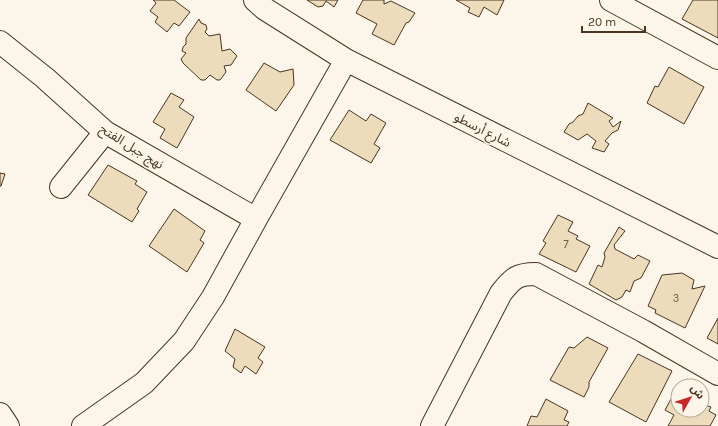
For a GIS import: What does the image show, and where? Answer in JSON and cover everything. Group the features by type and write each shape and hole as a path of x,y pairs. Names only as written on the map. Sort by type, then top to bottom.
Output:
{"street":[{"name":"شارع أرسطو","path":"255,0 346,60 718,247"},
{"path":"611,0 718,58"},
{"name":"نهج جبل الفتح","path":"0,42 44,78 105,132 256,219"},
{"path":"83,426 144,383 184,341 214,297 256,219 346,60"},
{"path":"61,187 105,132"},
{"path":"432,426 501,293 515,277 523,274 536,274 643,331 718,374"},
{"path":"0,414 8,426"}],"building":[{"path":"153,0 174,0 190,12 179,26 174,23 167,32 155,22 158,17 150,11 156,3"},
{"path":"307,0 338,0 334,7 326,1 323,6 318,7"},
{"path":"363,0 384,0 384,4 391,1 415,13 409,22 406,23 394,45 372,34 377,24 356,13"},
{"path":"456,0 504,0 497,15 484,7 479,17 468,12 470,8"},
{"path":"693,0 718,0 718,38 682,19"},
{"path":"199,19 201,23 206,25 207,29 205,32 209,36 220,34 222,51 230,49 237,56 231,65 224,66 226,72 220,80 217,80 210,75 205,80 201,80 183,63 181,59 186,53 182,51 186,44 186,38"},
{"path":"264,63 280,72 293,69 294,85 276,111 246,90"},
{"path":"669,67 704,87 684,124 647,103 655,86 658,87"},
{"path":"171,93 184,100 179,107 194,117 177,148 160,138 165,129 153,122"},
{"path":"588,103 613,118 609,121 613,127 621,121 618,130 612,133 605,141 609,144 604,152 592,148 596,141 587,134 578,140 564,132 569,124 578,116 583,114"},
{"path":"349,110 366,121 371,114 386,123 374,144 380,148 371,163 330,140"},
{"path":"108,165 137,181 135,184 147,192 137,209 139,211 132,222 88,195"},
{"path":"0,173 5,174 1,186 0,186"},
{"path":"174,209 205,231 200,240 204,243 187,272 149,246"},
{"path":"558,215 573,222 568,231 578,236 576,239 590,246 576,272 539,254 546,243 543,241"},
{"path":"619,227 625,231 614,245 615,249 634,259 638,255 650,261 641,278 634,281 630,292 626,290 622,297 616,300 589,284 598,265 602,267 605,257 604,253"},
{"path":"682,273 694,280 692,289 705,286 685,328 655,313 656,310 648,306 662,275"},
{"path":"718,318 718,344 707,338"},
{"path":"235,329 265,347 258,358 263,362 256,374 245,366 241,373 233,367 235,359 225,351"},
{"path":"587,337 608,348 589,382 589,387 584,397 550,380 569,347 574,348"},
{"path":"638,354 672,371 646,422 609,402"},
{"path":"546,399 568,411 564,420 569,422 567,426 527,426 531,416 537,417"},
{"path":"670,401 670,413 665,410"},
{"path":"710,412 716,415 710,426 668,426 672,418 710,418"}]}
